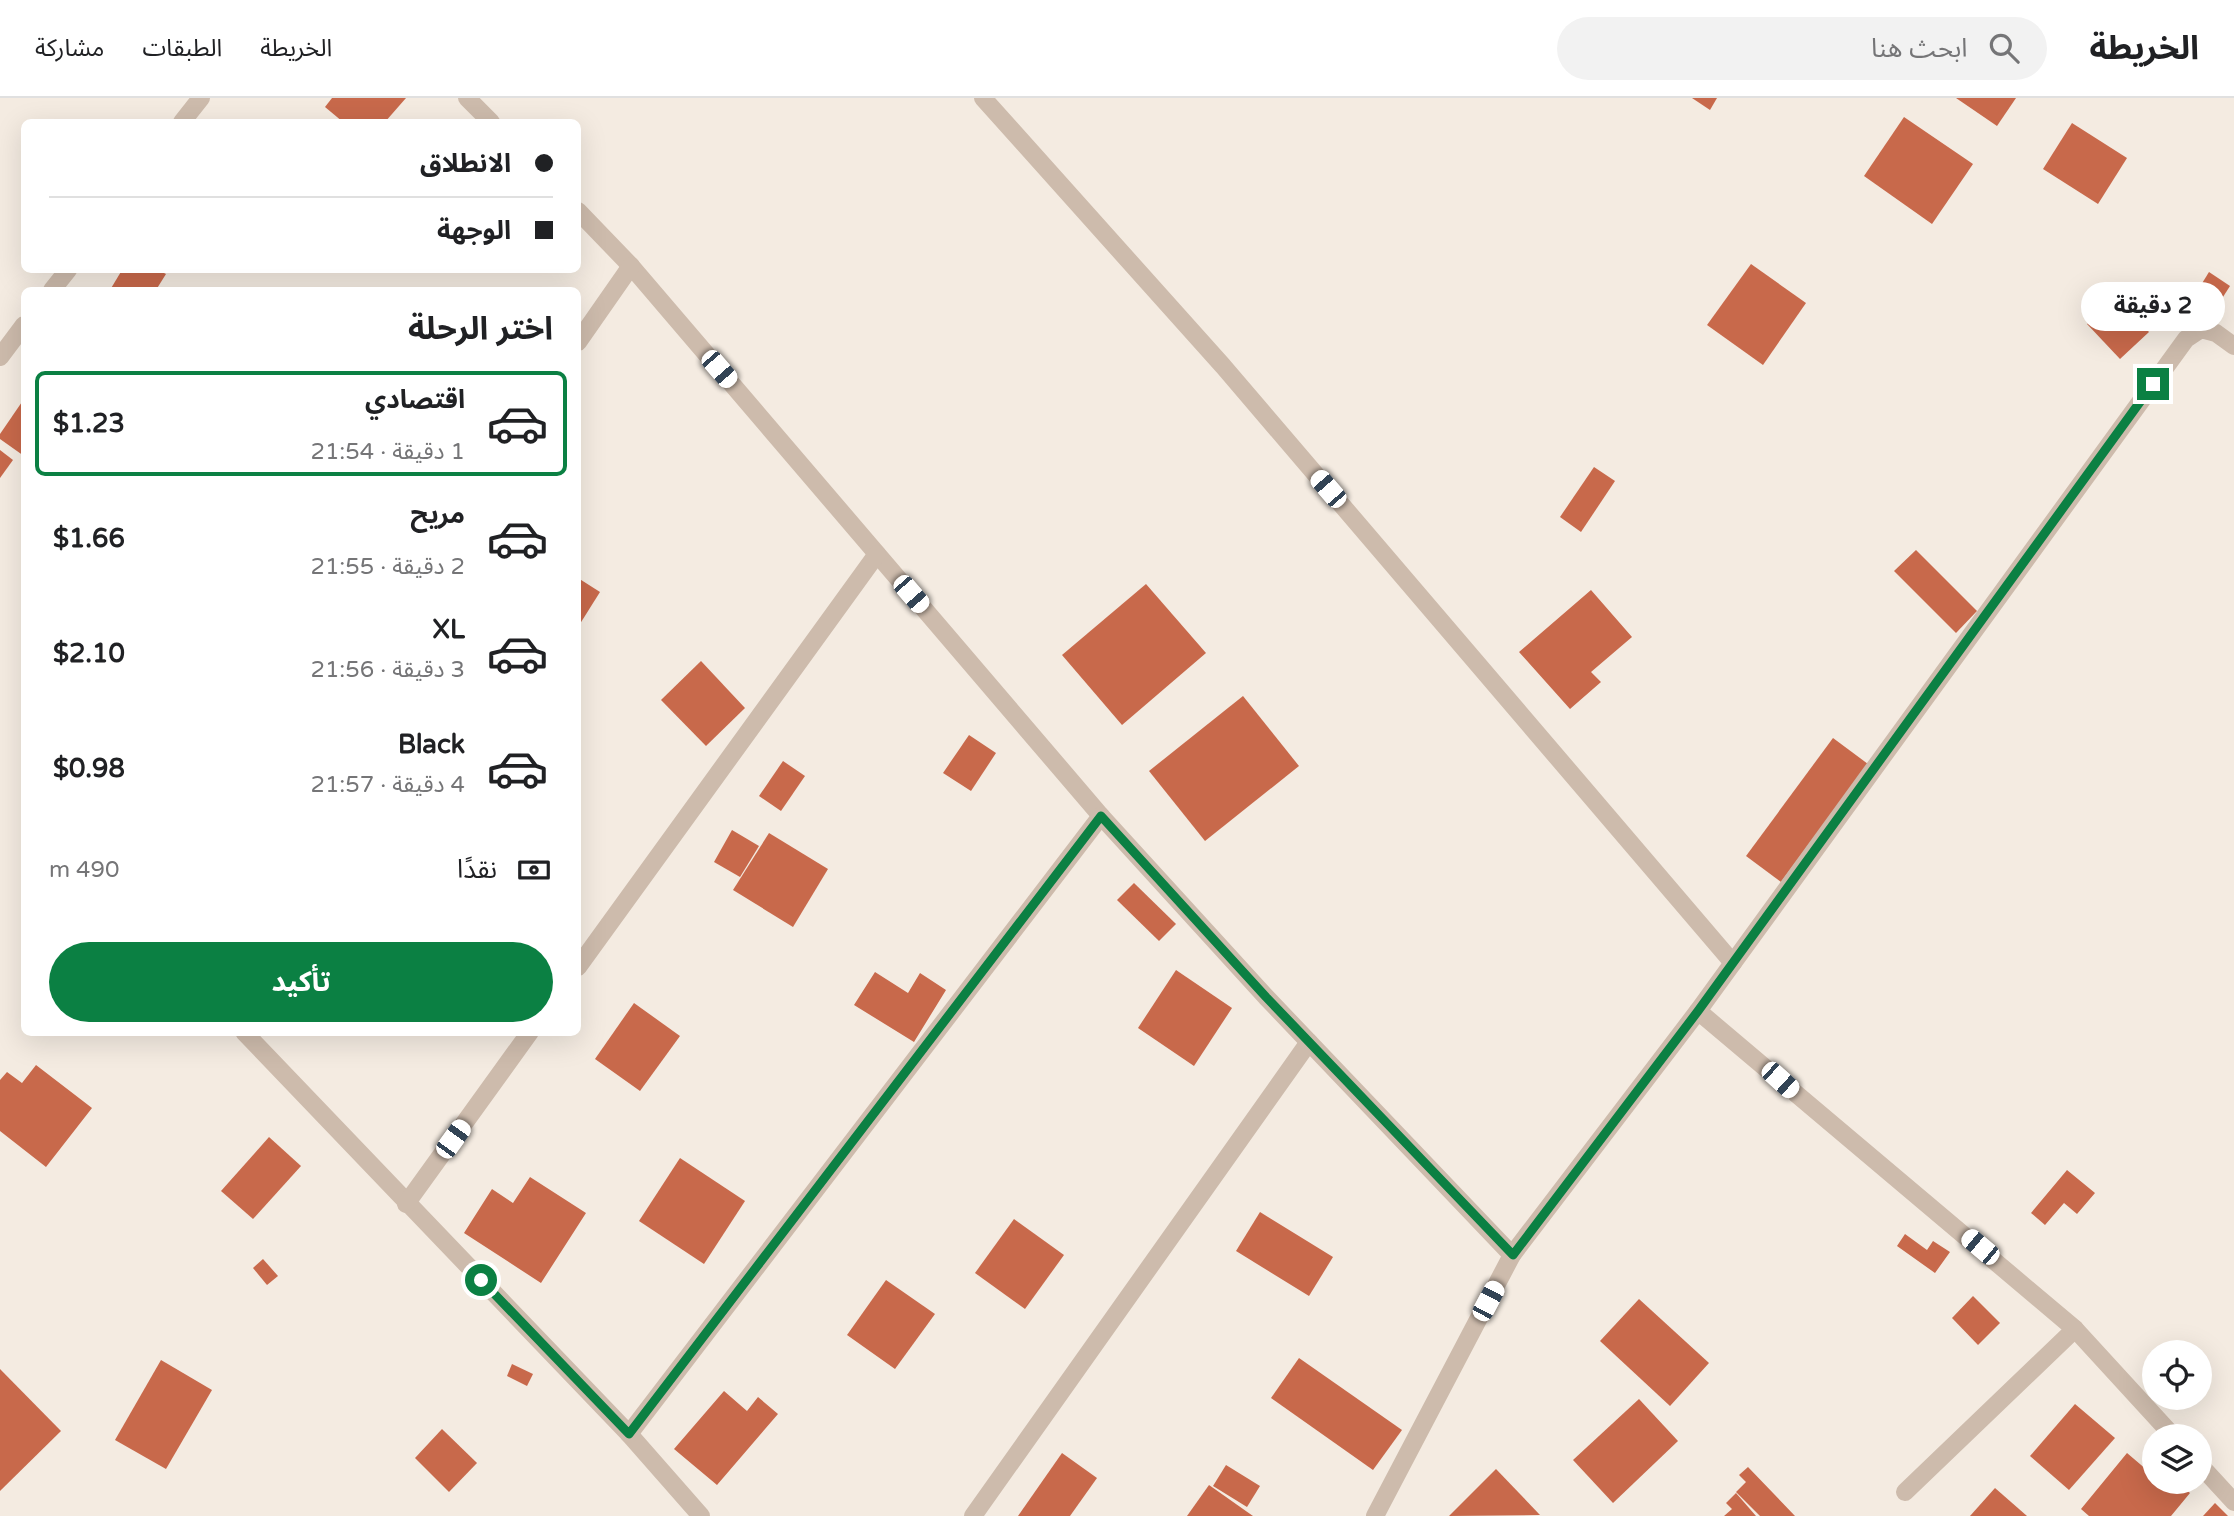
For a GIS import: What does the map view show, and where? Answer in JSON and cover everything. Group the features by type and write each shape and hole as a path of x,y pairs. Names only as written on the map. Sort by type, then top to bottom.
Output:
{"street":[{"path":"184,119 201,98"},
{"path":"467,98 488,119"},
{"path":"983,98 1223,366 1733,963"},
{"path":"581,214 631,266 1101,816 1309,1042 1513,1255"},
{"path":"581,338 631,266"},
{"path":"54,287 65,273"},
{"path":"0,357 21,329"},
{"path":"1375,1516 1400,1464 1513,1255 1698,1011 2186,339 2201,329 2216,333 2234,346"},
{"path":"581,963 877,554"},
{"path":"629,1434 1101,816"},
{"path":"1698,1011 2075,1329 2162,1424"},
{"path":"248,1036 629,1434 701,1516"},
{"path":"407,1203 527,1036"},
{"path":"973,1516 1309,1042"},
{"path":"1905,1492 2075,1329"},
{"path":"2212,1478 2234,1502"}],"building":[{"path":"332,98 406,98 388,119 339,119 325,107"},
{"path":"1692,98 1717,98 1710,110"},
{"path":"1956,98 2016,98 1997,126"},
{"path":"1904,117 1973,164 1932,224 1864,176"},
{"path":"2072,123 2127,158 2098,204 2043,169"},
{"path":"1751,264 1806,303 1763,365 1707,325"},
{"path":"2209,272 2230,286 2214,311 2193,298"},
{"path":"120,273 166,274 158,287 112,287"},
{"path":"2117,297 2149,332 2120,359 2087,324"},
{"path":"21,403 21,454 0,439 0,434"},
{"path":"0,450 13,460 0,478"},
{"path":"1594,467 1615,481 1581,532 1560,517"},
{"path":"1916,550 1977,611 1956,633 1894,571"},
{"path":"581,580 600,592 581,622"},
{"path":"1146,584 1206,653 1122,725 1062,655"},
{"path":"1591,590 1632,637 1591,672 1601,682 1570,709 1519,652"},
{"path":"701,661 745,708 706,746 661,700"},
{"path":"1243,696 1299,766 1205,841 1149,771"},
{"path":"969,735 996,753 971,791 943,773"},
{"path":"1833,738 1868,764 1781,882 1746,856"},
{"path":"783,761 805,776 781,811 759,796"},
{"path":"732,830 759,846 740,877 714,862"},
{"path":"769,833 828,869 793,927 733,890"},
{"path":"1134,883 1176,924 1159,941 1117,900"},
{"path":"1176,970 1232,1008 1194,1066 1138,1028"},
{"path":"875,972 908,993 920,973 946,990 914,1042 854,1005"},
{"path":"634,1003 680,1036 640,1091 595,1059"},
{"path":"36,1065 92,1108 46,1167 0,1131 0,1080 7,1072 22,1083"},
{"path":"269,1137 301,1166 253,1219 221,1191"},
{"path":"680,1158 745,1201 704,1264 639,1221"},
{"path":"2067,1170 2095,1193 2077,1214 2064,1203 2045,1225 2031,1213"},
{"path":"530,1177 586,1213 541,1283 464,1233 492,1189 513,1203"},
{"path":"1260,1212 1333,1257 1309,1296 1236,1251"},
{"path":"1014,1219 1064,1255 1025,1309 975,1273"},
{"path":"1905,1234 1927,1250 1933,1241 1950,1252 1935,1273 1897,1246"},
{"path":"263,1259 278,1276 267,1285 253,1268"},
{"path":"886,1280 935,1314 895,1369 847,1335"},
{"path":"1973,1296 2000,1323 1978,1345 1952,1318"},
{"path":"1639,1299 1709,1363 1670,1406 1600,1341"},
{"path":"1299,1358 1402,1430 1373,1470 1271,1398"},
{"path":"161,1360 212,1390 166,1469 115,1440"},
{"path":"512,1364 533,1374 527,1386 507,1376"},
{"path":"0,1369 61,1431 0,1491"},
{"path":"724,1391 747,1411 758,1397 778,1414 717,1485 674,1449"},
{"path":"1639,1399 1678,1441 1613,1503 1573,1460"},
{"path":"2075,1404 2115,1438 2069,1490 2030,1456"},
{"path":"442,1429 477,1463 449,1492 415,1458"},
{"path":"1062,1453 1097,1478 1070,1516 1018,1516"},
{"path":"2127,1453 2142,1466 2142,1494 2189,1494 2171,1516 2089,1516 2081,1509"},
{"path":"1226,1465 1260,1486 1247,1507 1213,1486"},
{"path":"1748,1467 1795,1516 1760,1516 1736,1492 1746,1482 1739,1475"},
{"path":"1496,1469 1540,1515 1449,1516"},
{"path":"1209,1485 1253,1516 1187,1516"},
{"path":"1995,1488 2027,1516 1970,1516"},
{"path":"1736,1493 1756,1516 1724,1516 1732,1509 1726,1503"},
{"path":"2215,1503 2228,1516 2203,1516"}],"route":[{"path":"481,1280 629,1434 1101,816 1266,997 1513,1255 1698,1011 2153,384"}]}
